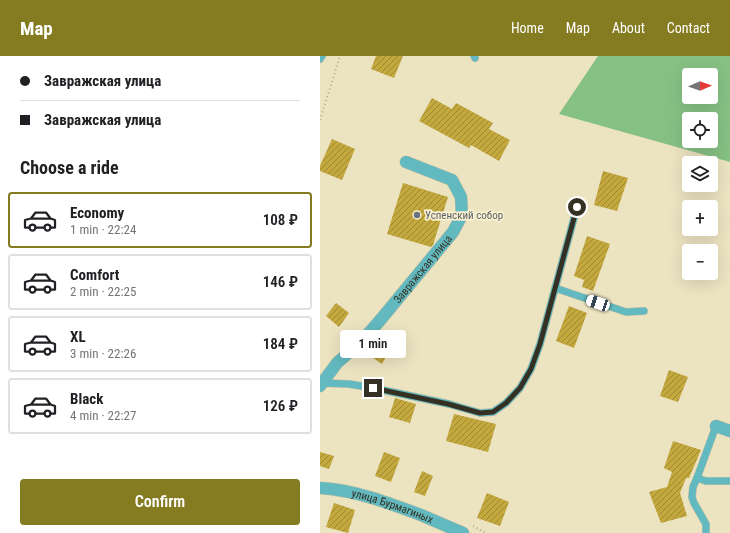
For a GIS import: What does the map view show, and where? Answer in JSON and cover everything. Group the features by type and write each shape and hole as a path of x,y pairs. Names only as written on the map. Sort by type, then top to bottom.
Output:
{"street":[{"name":"Завражская улица","path":"321,384 337,363 363,340 382,318 453,232 462,215 461,196 452,180 406,162"},
{"path":"716,426 730,431"},
{"name":"улица Бурмагиных","path":"320,488 361,495 391,504 463,533"}],"lane":[{"name":"Завражская улица","path":"321,384 349,384 448,404 480,413 493,412 506,403 520,388 531,369 540,344 577,207"},
{"path":"555,288 626,312 644,311"},
{"path":"706,533 706,524 694,503 692,490 716,426"},
{"path":"697,478 706,481 730,481"}],"path":[{"path":"320,120 340,56"}],"green space":[{"path":"598,56 730,56 730,162 718,159 718,156 709,156 559,114"}],"building":[{"path":"376,56 403,56 394,78 371,69"},
{"path":"432,98 452,109 456,103 493,123 489,129 510,140 499,161 471,145 469,148 419,121"},
{"path":"332,139 355,149 342,180 320,171 320,166"},
{"path":"603,171 628,178 617,211 594,205"},
{"name":"Успенский собор","path":"403,183 448,197 433,245 431,247 387,234"},
{"path":"587,236 610,244 593,291 582,287 584,280 574,276"},
{"path":"336,303 349,313 339,327 326,316"},
{"path":"569,306 587,313 574,348 556,341"},
{"path":"378,350 387,355 382,364 373,358"},
{"path":"669,370 688,377 678,402 660,396"},
{"path":"395,398 416,404 410,423 389,417"},
{"path":"454,414 496,424 488,452 446,441"},
{"path":"673,441 701,450 689,478 686,478 680,493 687,516 661,523 649,492 667,487 672,472 664,468"},
{"path":"320,452 334,456 329,469 320,466"},
{"path":"384,452 400,458 391,482 375,476"},
{"path":"422,471 433,476 425,496 414,492"},
{"path":"487,493 509,502 500,526 477,518"},
{"path":"334,503 355,510 348,533 326,527"}],"place":[{"name":"Успенский собор","path":"417,215"}],"route":[{"path":"373,388 448,404 480,413 493,412 506,403 520,388 531,369 540,344 577,207"}]}
